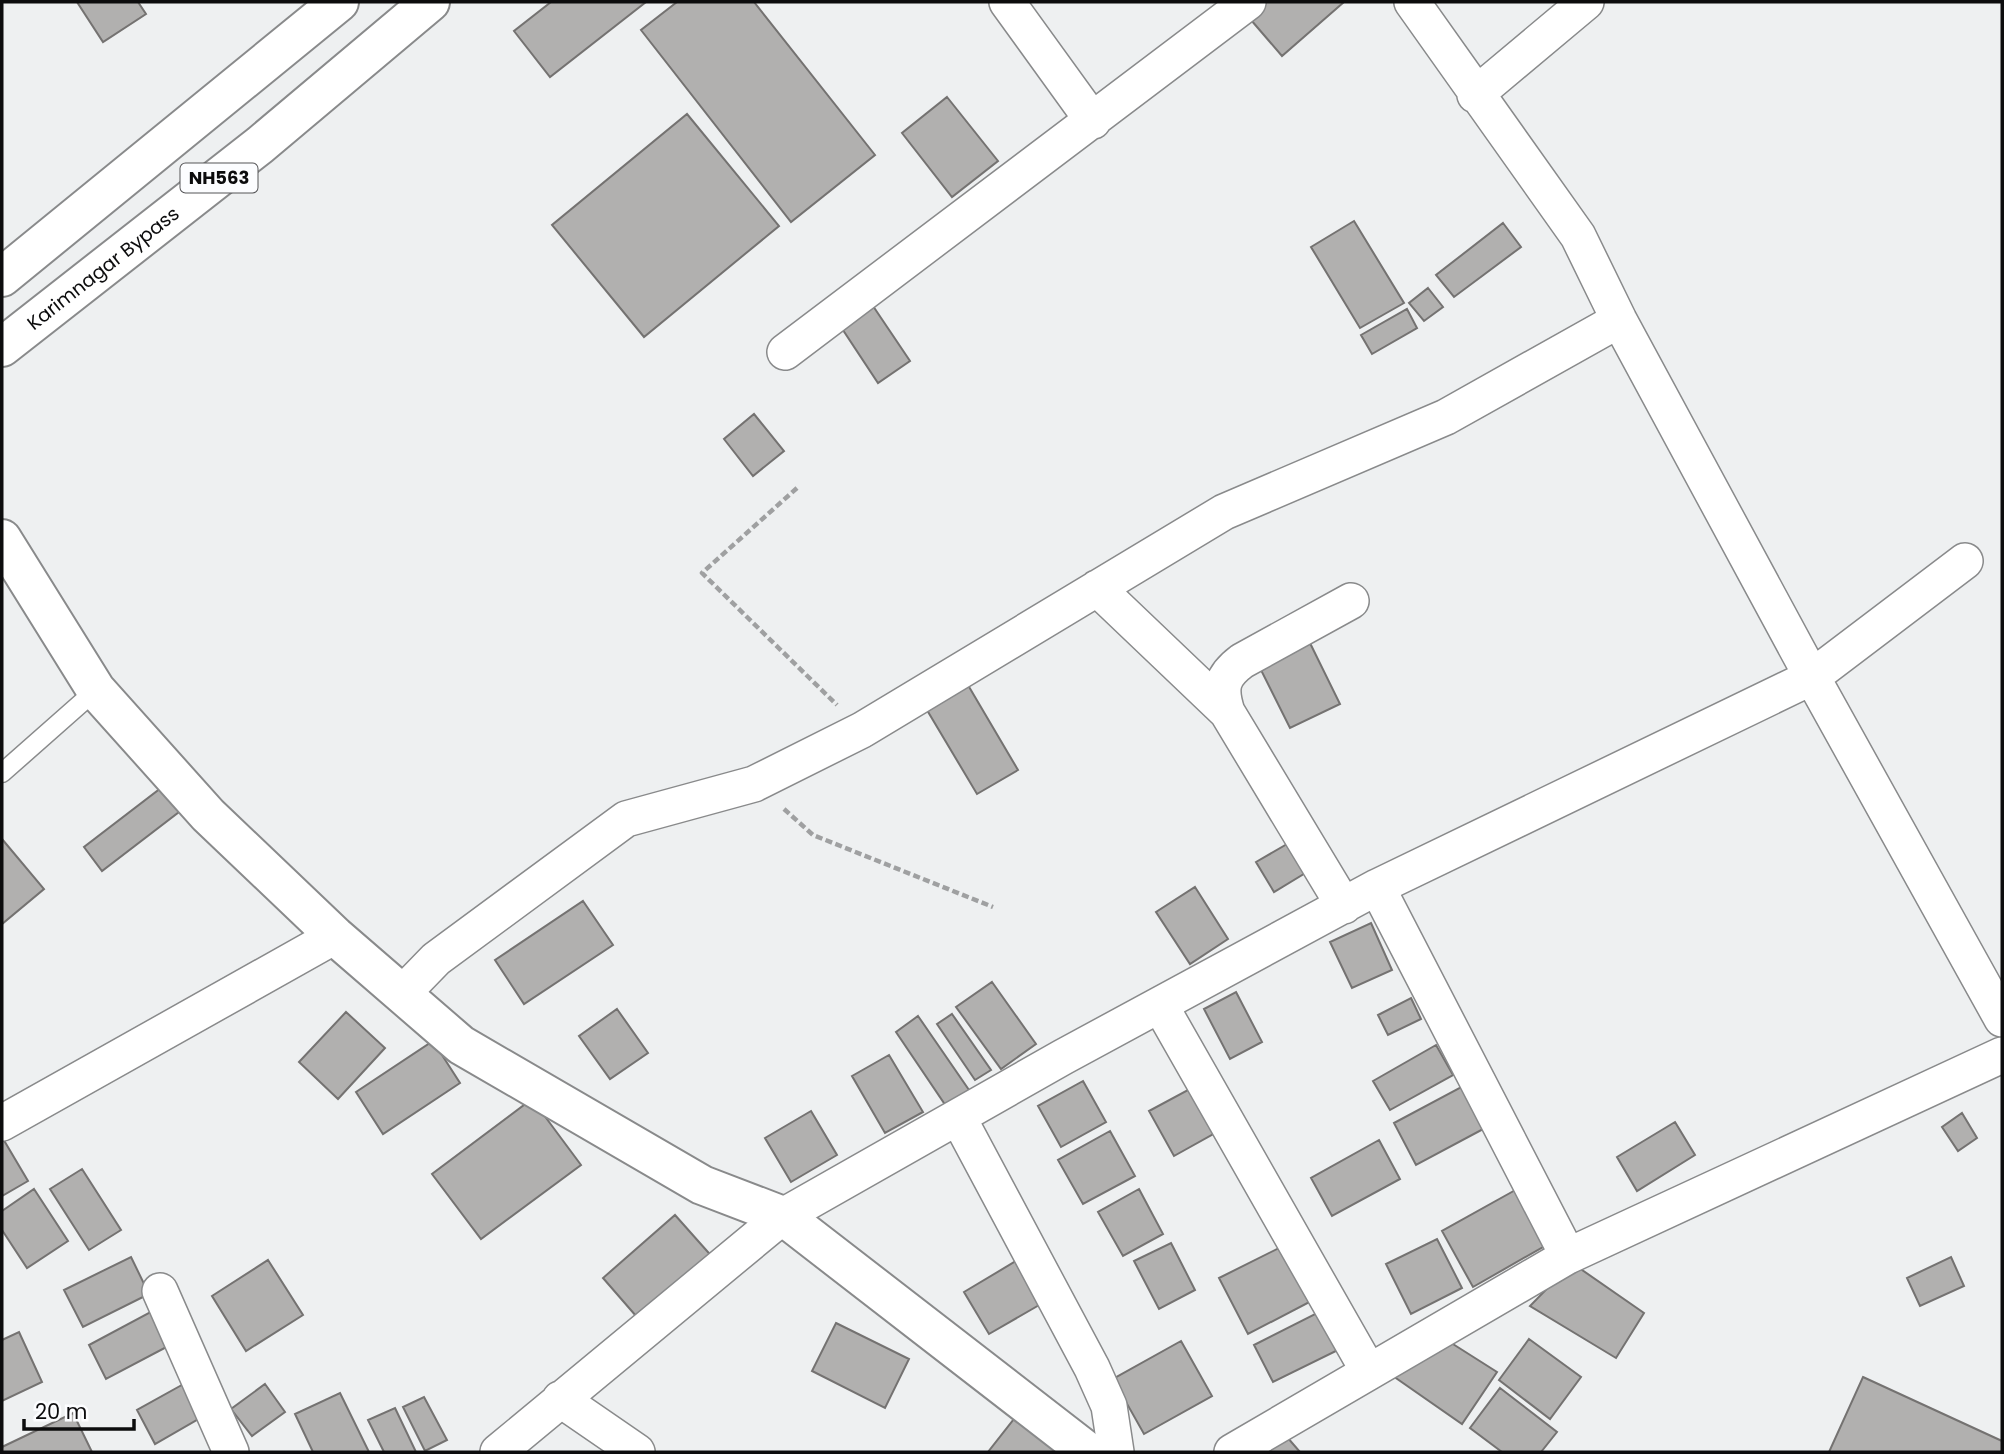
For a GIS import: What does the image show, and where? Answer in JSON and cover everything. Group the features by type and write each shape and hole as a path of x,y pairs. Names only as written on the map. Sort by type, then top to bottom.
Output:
{"main road":[{"name":"NH563","path":"2,277 340,2"},
{"name":"Karimnagar Bypass","path":"2,347 260,145 430,2"},
{"path":"2,539 96,690 208,815 335,936 461,1045 702,1185 783,1216 1094,1452"}],"street":[{"path":"1007,2 1093,121"},
{"path":"785,352 1248,2"},
{"path":"1412,2 1475,95 1578,236 1619,320 1812,677 2002,1018"},
{"path":"1475,95 1586,2"},
{"path":"402,994 436,959 626,819 754,784 862,730 1224,512 1446,417 1619,320"},
{"path":"498,1452 783,1216 1377,887 1812,677 1965,561"},
{"path":"1097,588 1227,712"},
{"path":"1344,906 1227,712 1221,692 1229,671 1351,601"},
{"path":"1377,887 1568,1256"},
{"path":"2,1123 335,936"},
{"path":"1160,1005 1369,1372"},
{"path":"1232,1452 1568,1256 2002,1055"},
{"path":"958,1117 1092,1368 1108,1406 1094,1452"},
{"path":"160,1291 231,1452"},
{"path":"560,1399 637,1452"}],"lane":[{"path":"2,773 96,690"}],"path":[{"path":"797,488 702,573 862,730"},
{"path":"754,784 813,835 993,907"}],"building":[{"path":"77,2 138,2 146,14 103,42"},
{"path":"551,2 646,2 550,77 514,31"},
{"path":"677,2 754,2 875,155 791,222 641,30"},
{"path":"1258,2 1344,2 1282,56 1245,13"},
{"path":"947,97 998,161 952,197 902,133"},
{"path":"687,114 779,226 644,337 552,225"},
{"path":"1354,221 1404,303 1360,328 1311,247"},
{"path":"1503,223 1521,247 1454,297 1436,275"},
{"path":"1428,288 1443,307 1424,321 1409,303"},
{"path":"871,303 910,361 878,383 839,324"},
{"path":"1407,309 1417,328 1372,354 1361,335"},
{"path":"754,414 784,451 753,476 724,439"},
{"path":"1309,641 1340,704 1290,728 1259,666"},
{"path":"965,680 1018,770 977,794 924,705"},
{"path":"161,788 179,812 102,871 84,847"},
{"path":"2,839 44,889 2,924"},
{"path":"1294,840 1312,869 1274,892 1256,862"},
{"path":"1195,887 1228,939 1190,964 1156,912"},
{"path":"583,901 613,945 524,1004 495,960"},
{"path":"1371,923 1392,970 1352,988 1330,942"},
{"path":"992,982 1036,1044 1001,1069 956,1007"},
{"path":"1236,992 1262,1042 1230,1059 1204,1009"},
{"path":"1411,998 1421,1019 1388,1035 1378,1015"},
{"path":"617,1009 648,1053 610,1079 579,1036"},
{"path":"346,1012 385,1048 338,1099 299,1062"},
{"path":"952,1014 991,1070 975,1080 937,1024"},
{"path":"918,1016 969,1090 946,1106 896,1032"},
{"path":"433,1041 460,1083 383,1134 356,1092"},
{"path":"1436,1045 1453,1075 1390,1110 1373,1081"},
{"path":"889,1055 923,1112 885,1133 852,1076"},
{"path":"1083,1081 1106,1122 1061,1147 1038,1106"},
{"path":"1199,1084 1224,1128 1174,1156 1149,1111"},
{"path":"1465,1085 1487,1127 1416,1165 1394,1123"},
{"path":"532,1099 581,1165 481,1239 432,1174"},
{"path":"811,1111 837,1155 791,1182 765,1138"},
{"path":"1962,1113 1977,1138 1958,1151 1942,1127"},
{"path":"1675,1122 1695,1155 1637,1191 1617,1157"},
{"path":"1110,1131 1135,1176 1083,1204 1058,1160"},
{"path":"2,1137 28,1181 2,1196"},
{"path":"1379,1140 1400,1179 1332,1216 1311,1178"},
{"path":"82,1169 121,1230 89,1250 50,1189"},
{"path":"1519,1188 1550,1243 1473,1287 1442,1231"},
{"path":"34,1189 68,1241 27,1268 2,1230 2,1211"},
{"path":"1139,1189 1163,1234 1123,1256 1098,1212"},
{"path":"675,1215 715,1260 643,1324 603,1278"},
{"path":"1437,1239 1462,1288 1411,1314 1386,1264"},
{"path":"1291,1242 1319,1297 1248,1334 1219,1278"},
{"path":"1171,1243 1195,1290 1159,1309 1134,1261"},
{"path":"131,1257 149,1294 83,1327 64,1290"},
{"path":"1951,1257 1964,1286 1920,1306 1907,1278"},
{"path":"268,1260 303,1315 246,1351 212,1296"},
{"path":"1016,1261 1041,1304 989,1334 964,1292"},
{"path":"1572,1263 1644,1313 1616,1358 1530,1306"},
{"path":"158,1308 176,1342 106,1379 89,1345"},
{"path":"1323,1310 1342,1348 1273,1382 1254,1345"},
{"path":"836,1323 909,1359 885,1408 812,1371"},
{"path":"19,1332 42,1382 2,1401 2,1340"},
{"path":"1445,1339 1497,1372 1462,1424 1393,1376"},
{"path":"1529,1339 1581,1377 1550,1419 1499,1380"},
{"path":"1181,1341 1212,1396 1144,1434 1113,1379"},
{"path":"1863,1377 2002,1441 2002,1452 1829,1452"},
{"path":"189,1381 207,1414 155,1444 137,1410"},
{"path":"265,1384 285,1412 252,1436 231,1409"},
{"path":"1500,1388 1557,1432 1541,1452 1502,1452 1470,1428"},
{"path":"340,1393 369,1452 313,1452 295,1414"},
{"path":"424,1397 447,1440 425,1451 403,1407"},
{"path":"395,1408 416,1452 384,1452 368,1420"},
{"path":"73,1413 92,1452 2,1452 2,1447"},
{"path":"1014,1419 1055,1450 988,1452"},
{"path":"1281,1430 1300,1452 1255,1452"}]}
